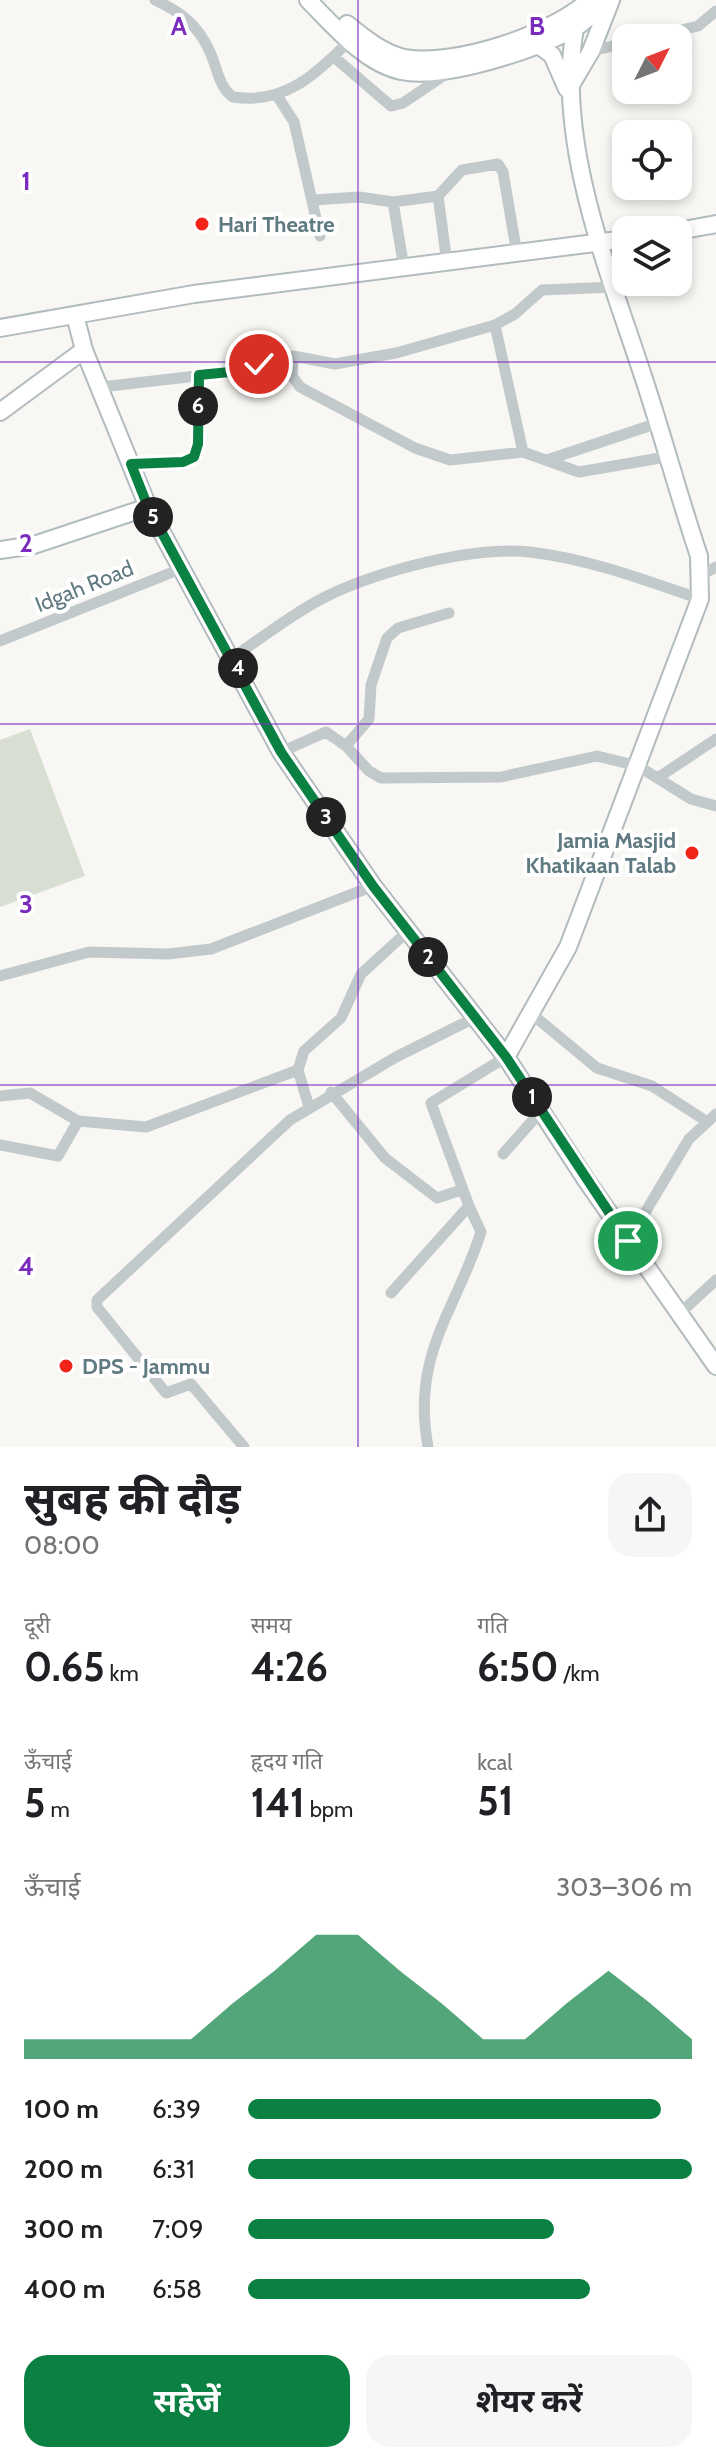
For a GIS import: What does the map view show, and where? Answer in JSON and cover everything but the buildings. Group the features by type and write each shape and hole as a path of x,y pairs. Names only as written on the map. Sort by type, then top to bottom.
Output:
{"main road":[{"path":"308,0 350,40 399,71 454,68 537,44 575,28 608,0"},
{"path":"323,0 347,25 377,46 403,58 426,59 483,50 543,29 565,19 589,0"},
{"path":"571,94 591,51 608,0"},
{"path":"575,28 571,94 573,134 612,280"},
{"path":"537,44 552,55 571,94"},
{"path":"692,228 716,224"},
{"path":"0,328 194,294 612,241"},
{"path":"506,1057 533,1015 568,947 638,766 708,601 709,571 699,556 617,296"},
{"path":"75,315 84,350 148,507 281,752 373,886 506,1057 628,1241 716,1366"},
{"path":"0,412 84,350"},
{"path":"0,550 34,545 148,507"}],"street":[{"path":"155,0 178,11 194,26 229,95 251,98 276,94 312,78 350,40"},
{"path":"692,27 716,11"},
{"path":"591,51 612,46"},
{"path":"334,57 391,106 403,103 454,68"},
{"path":"276,94 294,122 320,236"},
{"path":"313,200 359,197 393,202 438,196 462,170 498,164 503,172 517,254"},
{"path":"438,196 447,263"},
{"path":"393,202 404,268"},
{"path":"101,387 240,371 293,356 335,364 396,353 495,325 515,314 542,290 612,287"},
{"path":"495,325 523,452"},
{"path":"293,356 292,376 300,387 415,448 450,460 523,452 579,472 666,457"},
{"path":"131,464 183,462 194,457 198,444 199,375"},
{"path":"547,460 658,423"},
{"path":"232,658 308,607 345,588 411,567 483,553 510,551 551,556 607,569 708,601"},
{"name":"Idgah Road","path":"0,641 183,568"},
{"path":"346,746 369,719 373,677 387,638 398,628 449,613"},
{"path":"281,752 326,732 346,746 369,771 396,779 501,777 587,756 606,756 638,766 691,799 716,806"},
{"path":"659,777 716,739"},
{"path":"0,976 89,952 168,954 211,949 373,886"},
{"path":"309,1107 298,1070 304,1051 333,1028 347,1010 361,974 408,931"},
{"path":"533,1015 597,1068 652,1086 711,1117 689,1139 628,1241"},
{"path":"244,1447 191,1384 184,1383 171,1394 166,1393 96,1304 290,1120 331,1092 474,1018"},
{"path":"428,1447 425,1414 430,1357 437,1331 481,1232 461,1190 431,1103 506,1057"},
{"path":"0,1096 30,1093 78,1121 146,1127 298,1070"},
{"path":"331,1092 385,1158 417,1180 430,1195 437,1198 461,1190"},
{"path":"503,1154 541,1111"},
{"path":"0,1145 58,1156 78,1121"},
{"path":"391,1293 469,1206"},
{"path":"679,1314 716,1280"}],"shaded area":[{"path":"30,729 85,876 0,907 0,740"}],"place":[{"name":"Hari Theatre","path":"202,224"},
{"name":"Jamia Masjid Khatikaan Talab","path":"692,853"},
{"name":"DPS - Jammu","path":"66,1366"}],"route":[{"path":"259,364 240,371 199,375 198,444 194,457 183,462 131,464 148,507 281,752 373,886 506,1057 628,1241"}]}
